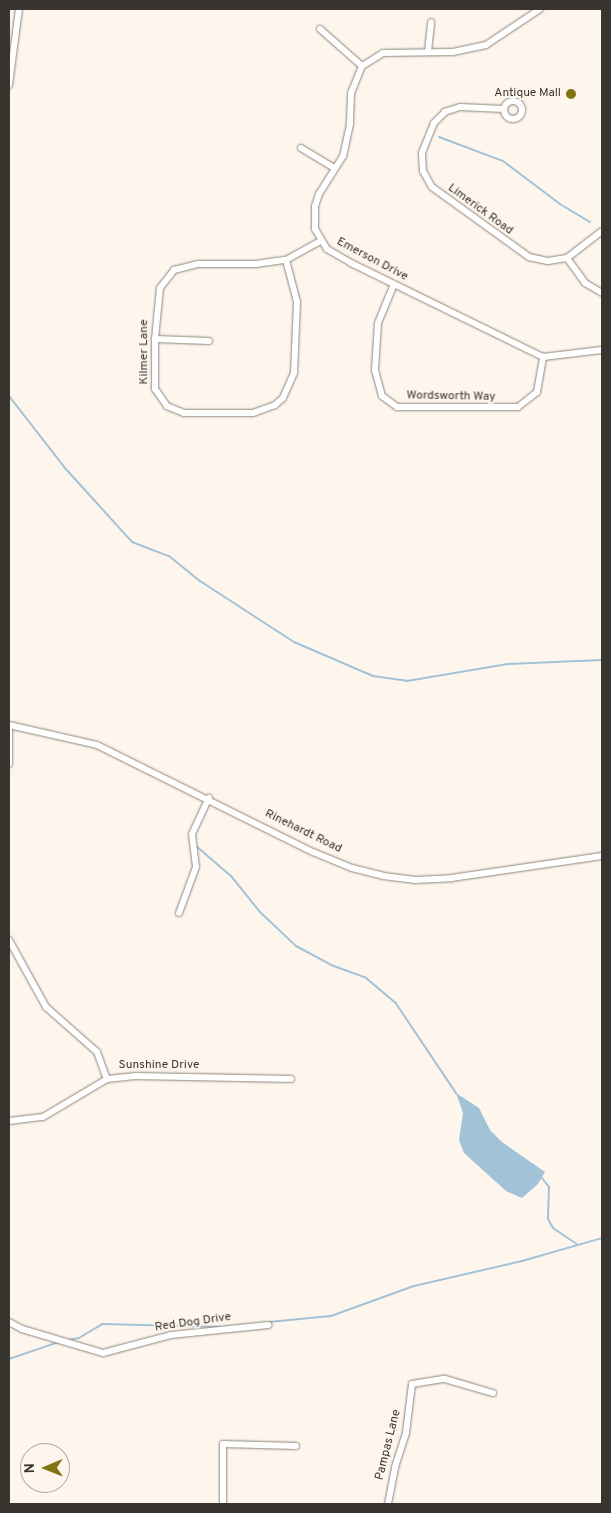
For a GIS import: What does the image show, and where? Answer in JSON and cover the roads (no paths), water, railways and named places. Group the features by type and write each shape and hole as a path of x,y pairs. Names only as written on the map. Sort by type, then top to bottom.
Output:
{"street":[{"path":"9,85 19,9"},
{"path":"320,29 362,66 383,53 452,52 486,46 540,9"},
{"path":"428,52 431,22"},
{"name":"Emerson Drive","path":"362,66 352,92 348,140 315,206 316,229 320,241 327,249 394,284 543,357"},
{"name":"Limerick Road","path":"504,109 460,107 445,112 434,123 426,138 422,153 423,171 432,187 451,204 525,254 548,261 567,258"},
{"path":"301,148 334,168"},
{"path":"602,231 567,258 585,283 602,292"},
{"name":"Kilmer Lane","path":"286,260 296,292 294,373 290,386 275,405 253,413 184,413 167,406 155,390 155,339 160,288 174,270 198,264 256,264 286,260 320,241"},
{"name":"Wordsworth Way","path":"394,284 378,323 375,370 382,396 397,407 518,407 536,392 543,357"},
{"path":"155,339 209,341"},
{"path":"543,357 602,350"},
{"path":"9,726 9,764"},
{"name":"Rinehardt Road","path":"9,726 96,745 209,798 313,852 352,868 383,876 416,880 450,878 602,856"},
{"path":"179,913 196,867 192,834 209,798"},
{"path":"9,940 46,1007 97,1052 107,1079"},
{"name":"Sunshine Drive","path":"9,1121 43,1117 107,1079 137,1076 291,1079"},
{"name":"Red Dog Drive","path":"9,1322 22,1330 102,1353 171,1335 268,1325"},
{"name":"Pampas Lane","path":"388,1504 395,1467 406,1433 412,1384 445,1379 492,1393"},
{"path":"223,1504 223,1444 296,1446"}],"water":[{"path":"456,1093 479,1108 490,1130 502,1142 545,1172 538,1184 522,1198 506,1191 464,1153 459,1140 463,1113"}],"waterway":[{"path":"439,137 503,161 560,204 590,222"},
{"path":"9,396 65,468 132,542 169,556 200,581 294,642 373,676 407,681 508,664 602,660"},
{"path":"196,846 231,876 260,912 296,946 331,965 366,978 395,1002 456,1093"},
{"path":"542,1178 549,1187 548,1219 553,1228 577,1244"},
{"path":"269,1322 331,1316 414,1286 522,1261 602,1238"},
{"path":"68,1340 79,1338 102,1324 222,1327"},
{"path":"9,1359 59,1342"}],"place":[{"name":"Antique Mall","path":"571,94"}]}
